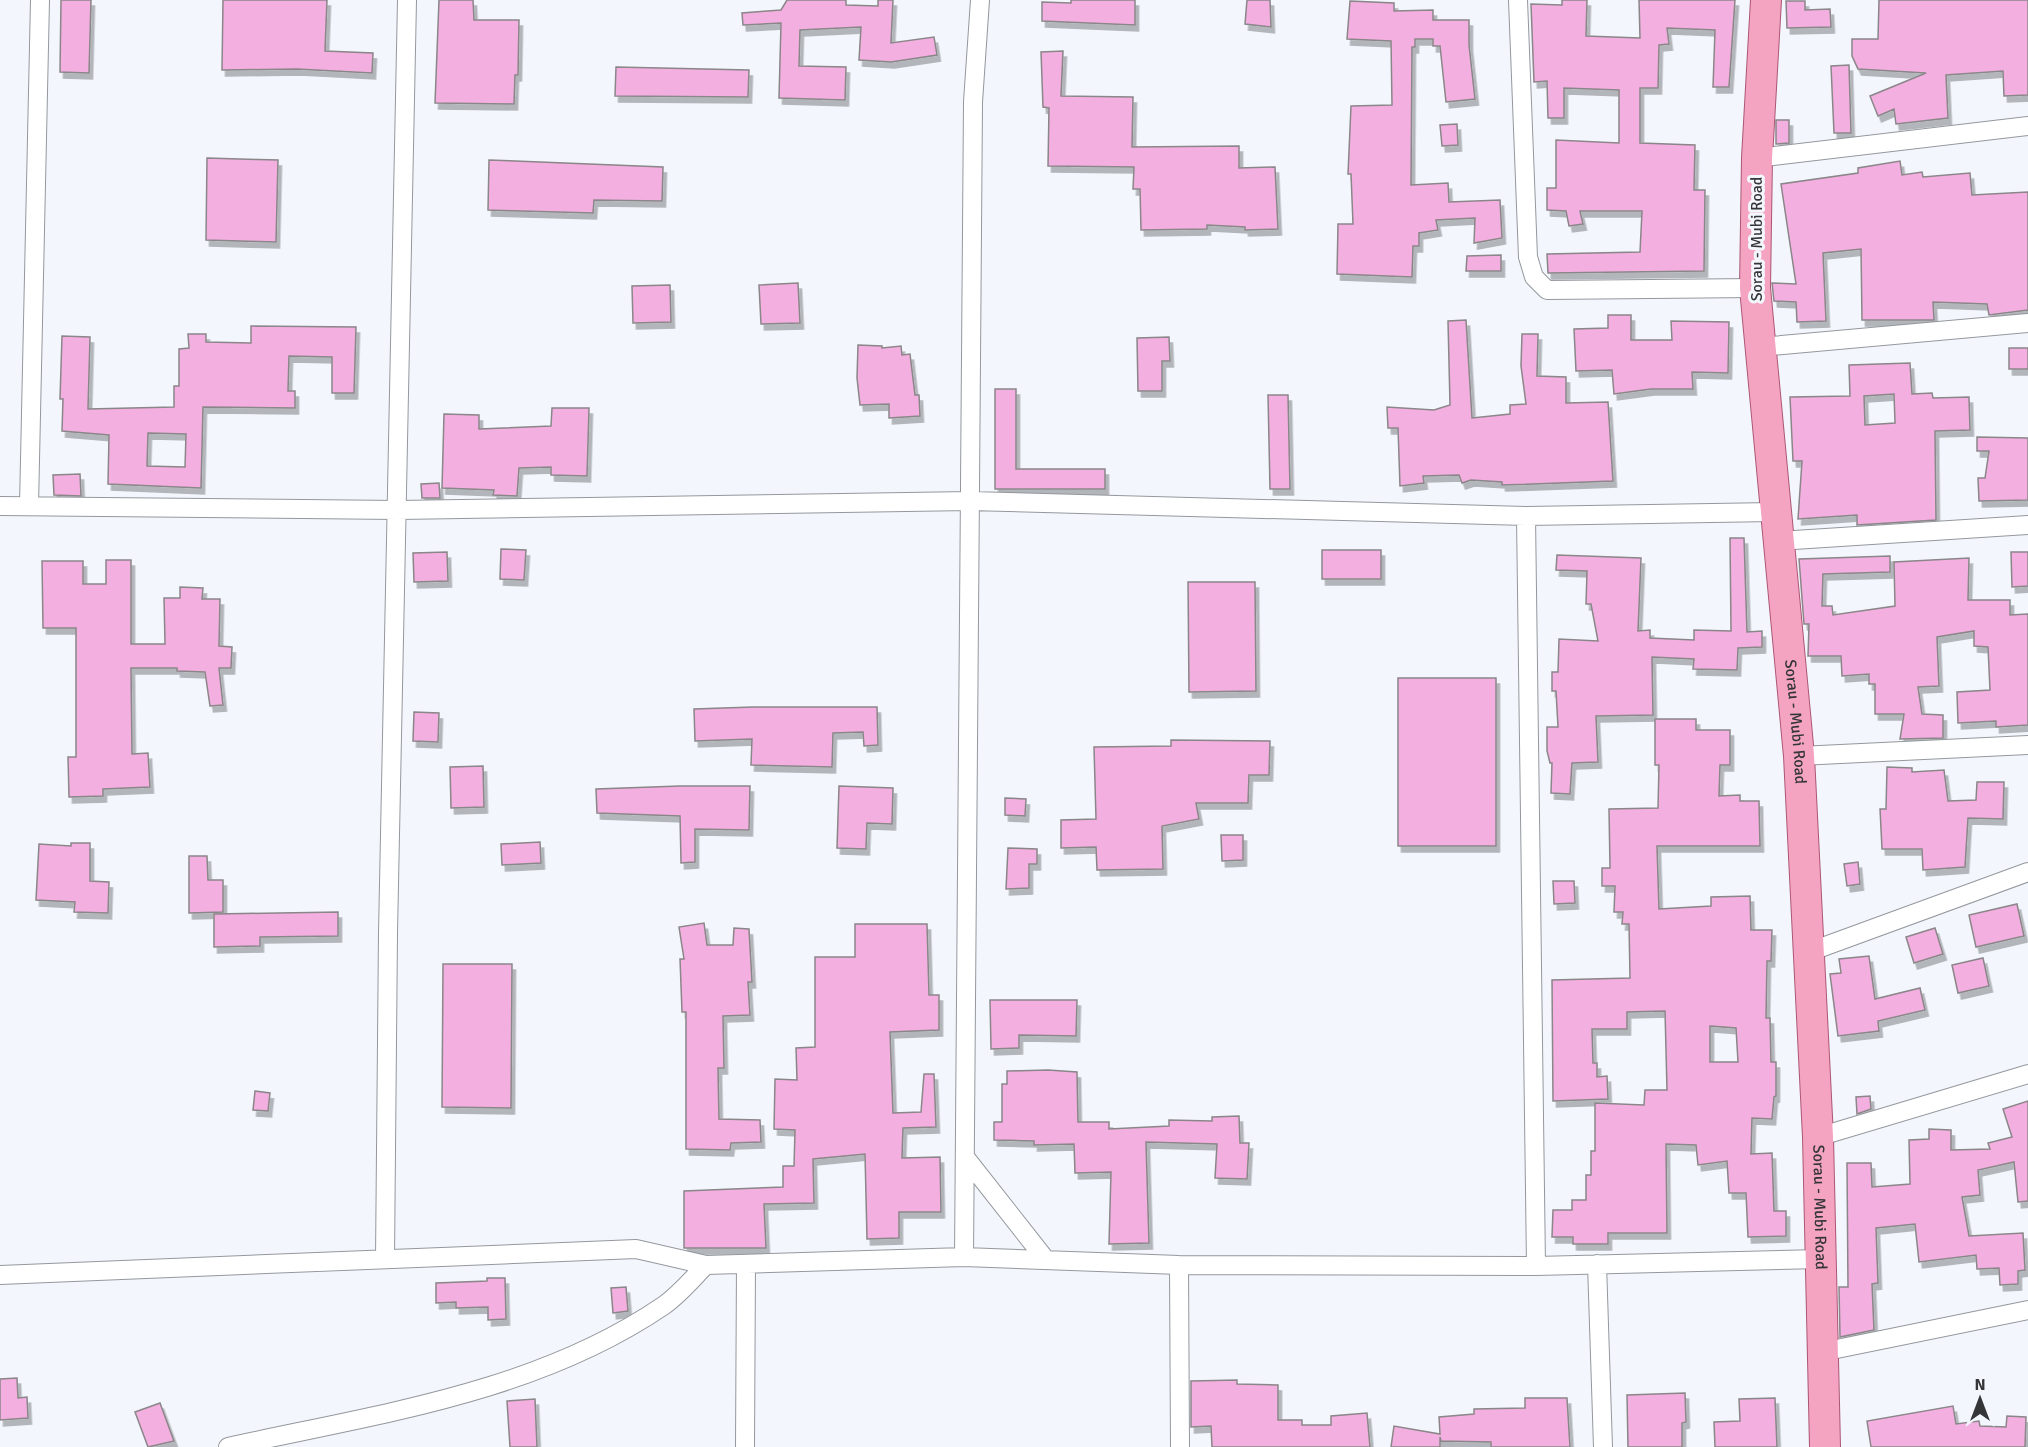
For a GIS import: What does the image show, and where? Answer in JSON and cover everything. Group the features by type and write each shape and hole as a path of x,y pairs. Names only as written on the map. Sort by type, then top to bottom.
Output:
{"main road":[{"name":"Sorau - Mubi Road","path":"1766,0 1757,158 1755,288 1799,756 1818,1137 1825,1447"}],"street":[{"path":"29,506 40,0"},
{"path":"385,1259 388,933 407,0"},
{"path":"964,1257 974,102 980,0"},
{"path":"1518,0 1528,257 1533,277 1547,290 1755,288"},
{"path":"1757,158 2028,126"},
{"path":"1760,347 2028,323"},
{"path":"0,506 398,510 970,501 1526,516 1776,526 2028,525"},
{"path":"1526,516 1536,1266"},
{"path":"1799,756 2028,745"},
{"path":"1809,952 2028,872"},
{"path":"1818,1137 2028,1074"},
{"path":"965,1157 1046,1260"},
{"path":"0,1275 636,1249 706,1265 964,1257 1179,1265 1536,1266 1820,1259"},
{"path":"1597,1264 1603,1447"},
{"path":"228,1447 508,1382 584,1352 655,1311 665,1305 706,1265"},
{"path":"745,1447 746,1265"},
{"path":"1179,1265 1180,1447"},
{"path":"1822,1352 2028,1310"}],"building":[{"path":"61,0 91,0 89,73 60,72"},
{"path":"223,0 327,0 325,51 373,53 372,73 297,69 222,70"},
{"path":"439,0 473,0 474,20 519,20 518,75 515,75 514,104 435,103"},
{"path":"787,0 846,0 846,5 878,6 878,0 893,0 891,43 934,37 937,55 891,62 859,60 861,27 800,30 799,66 846,67 845,100 779,98 781,23 743,25 742,13 781,10"},
{"path":"1071,0 1135,0 1135,25 1042,21 1042,2 1071,3"},
{"path":"1247,0 1270,0 1271,27 1245,24"},
{"path":"1562,0 1587,0 1586,36 1640,38 1639,0 1735,0 1729,87 1713,87 1715,30 1667,28 1669,44 1659,45 1658,88 1640,88 1640,143 1695,145 1694,190 1705,190 1704,271 1548,273 1547,254 1640,252 1642,211 1580,211 1583,224 1569,226 1566,211 1547,210 1547,188 1556,188 1556,140 1619,143 1619,90 1564,88 1564,118 1548,118 1547,81 1534,82 1531,4 1562,5"},
{"path":"1879,0 2028,0 2028,95 2004,96 2003,71 1946,75 1948,118 1896,124 1894,109 1878,116 1870,96 1926,73 1858,69 1852,56 1852,39 1878,39"},
{"path":"1350,1 1394,3 1394,11 1433,10 1433,20 1469,20 1469,45 1475,99 1446,102 1440,46 1433,46 1433,39 1415,39 1415,47 1412,47 1411,185 1448,183 1449,202 1500,200 1502,238 1474,243 1475,218 1436,220 1438,230 1419,233 1419,246 1413,246 1412,277 1337,274 1338,224 1353,224 1351,174 1348,174 1351,106 1392,105 1391,41 1347,39"},
{"path":"1786,1 1805,1 1805,10 1830,9 1831,27 1787,28"},
{"path":"1063,51 1061,96 1133,97 1132,147 1239,146 1239,168 1275,167 1278,229 1245,230 1245,227 1207,225 1207,229 1141,230 1140,189 1133,189 1134,167 1048,166 1049,108 1043,107 1041,52"},
{"path":"1849,65 1851,133 1834,133 1831,66"},
{"path":"616,67 749,70 748,97 615,96"},
{"path":"1776,120 1789,120 1789,143 1776,144"},
{"path":"1457,124 1458,145 1442,146 1440,125"},
{"path":"207,158 278,160 276,242 206,240"},
{"path":"489,160 663,167 662,201 594,200 593,213 488,210"},
{"path":"1900,161 1902,175 1922,172 1923,177 1970,173 1972,195 2028,192 2028,310 1989,315 1987,304 1933,302 1934,320 1862,320 1861,249 1823,253 1826,321 1797,322 1796,302 1774,301 1772,283 1796,284 1781,184 1858,173 1858,168"},
{"path":"1501,255 1501,271 1466,271 1467,256"},
{"path":"798,283 800,323 761,324 759,285"},
{"path":"670,285 671,322 633,323 632,286"},
{"path":"1608,315 1631,315 1631,340 1672,340 1671,321 1729,322 1728,373 1692,372 1693,389 1651,389 1614,394 1612,370 1576,371 1574,329 1608,328"},
{"path":"1466,320 1472,418 1510,414 1510,405 1526,404 1521,366 1522,334 1538,334 1537,376 1566,377 1566,403 1608,402 1613,481 1502,485 1502,482 1471,480 1462,483 1459,475 1423,476 1424,483 1400,486 1398,428 1388,428 1387,407 1434,410 1450,405 1448,321"},
{"path":"251,326 356,327 354,393 332,393 332,357 289,356 288,391 295,391 295,408 203,407 201,488 108,484 109,435 62,431 63,399 60,399 62,336 90,337 88,409 174,407 174,386 179,386 179,349 189,348 188,334 206,334 206,342 251,343","holes":["148,433 186,434 185,467 147,466"]},
{"path":"1169,337 1170,361 1162,361 1162,391 1138,391 1137,338"},
{"path":"858,345 882,346 882,348 901,346 902,355 910,354 915,395 919,395 920,416 889,418 889,404 860,405 857,378"},
{"path":"2009,348 2028,348 2028,369 2009,369"},
{"path":"1910,363 1912,394 1932,393 1933,398 1969,397 1970,430 1935,431 1936,520 1857,525 1857,515 1798,519 1802,461 1793,461 1790,397 1850,396 1849,365","holes":["1894,394 1895,423 1865,425 1864,396"]},
{"path":"995,389 1016,389 1016,469 1105,469 1105,489 995,489"},
{"path":"1268,395 1288,395 1290,489 1270,489"},
{"path":"552,408 589,408 587,476 551,475 551,467 519,468 517,496 493,495 494,490 442,488 444,414 479,415 479,429 551,426"},
{"path":"1977,437 2028,438 2028,500 1979,501 1978,478 1985,478 1989,451 1977,451"},
{"path":"80,474 81,496 54,495 53,475"},
{"path":"439,483 440,498 422,498 421,484"},
{"path":"1730,538 1744,538 1747,632 1762,631 1762,647 1738,648 1737,670 1693,669 1694,659 1652,657 1653,715 1596,716 1598,762 1572,763 1570,794 1551,793 1552,763 1550,763 1547,751 1547,727 1558,727 1556,691 1552,691 1552,672 1558,672 1559,639 1598,641 1591,604 1586,604 1587,571 1556,570 1557,555 1641,558 1638,631 1650,630 1650,638 1694,640 1694,630 1731,631"},
{"path":"501,549 526,550 524,580 500,579"},
{"path":"1322,550 1381,550 1381,579 1322,579"},
{"path":"447,552 448,581 414,582 413,553"},
{"path":"2011,552 2028,552 2028,586 2012,587"},
{"path":"1890,556 1890,572 1823,574 1822,606 1832,606 1833,615 1895,606 1894,562 1969,558 1968,600 2010,600 2010,615 2028,614 2028,725 1996,727 1996,721 1958,723 1957,692 1990,690 1988,647 1974,646 1974,631 1937,637 1939,686 1918,687 1922,714 1943,715 1943,738 1900,739 1904,714 1875,714 1875,684 1869,684 1869,674 1842,676 1841,656 1808,656 1809,624 1804,624 1799,559"},
{"path":"106,560 131,560 131,644 165,644 164,598 180,598 180,587 203,588 202,599 220,599 219,646 232,647 231,668 219,668 223,705 210,706 205,672 177,671 177,668 131,668 132,754 148,753 150,787 103,789 103,796 69,797 68,757 76,757 76,628 43,628 42,561 83,561 83,584 106,584"},
{"path":"1188,582 1255,582 1256,691 1189,692"},
{"path":"1398,678 1496,678 1496,846 1398,846"},
{"path":"877,707 878,745 864,746 863,732 833,733 832,767 751,765 752,739 695,741 694,709"},
{"path":"414,712 439,713 438,742 413,741"},
{"path":"1655,719 1696,719 1696,730 1730,730 1730,765 1720,765 1719,796 1740,795 1740,801 1759,801 1760,846 1657,846 1659,909 1711,906 1711,897 1750,896 1751,930 1772,930 1771,961 1767,961 1766,1018 1770,1018 1771,1062 1776,1062 1776,1096 1772,1119 1752,1118 1751,1154 1772,1153 1774,1211 1786,1211 1786,1236 1748,1237 1746,1193 1729,1193 1727,1161 1698,1165 1696,1145 1666,1144 1667,1233 1608,1233 1608,1244 1573,1244 1573,1237 1552,1237 1553,1210 1572,1210 1572,1200 1586,1200 1586,1175 1591,1175 1591,1151 1595,1151 1595,1103 1644,1105 1645,1090 1667,1090 1665,1011 1627,1012 1627,1029 1592,1029 1593,1063 1597,1063 1597,1077 1607,1076 1608,1099 1553,1101 1552,980 1630,978 1629,924 1622,924 1623,912 1614,912 1615,886 1602,886 1602,868 1610,868 1609,809 1658,808 1659,765 1655,765","holes":["1710,1026 1736,1028 1738,1062 1710,1062"]},
{"path":"1171,740 1270,741 1269,775 1249,775 1248,803 1196,803 1199,819 1162,826 1163,869 1097,870 1096,847 1061,848 1061,820 1096,819 1094,747 1171,746"},
{"path":"483,766 484,807 451,808 450,767"},
{"path":"1887,767 1912,768 1912,772 1944,770 1948,801 1976,800 1977,782 2004,782 2003,819 1968,818 1965,867 1923,870 1922,849 1882,849 1880,809 1886,809"},
{"path":"750,786 749,830 695,829 695,862 681,863 680,816 597,813 596,789"},
{"path":"839,786 893,788 892,824 867,823 866,849 837,848"},
{"path":"1005,798 1026,799 1025,816 1005,815"},
{"path":"1221,835 1243,835 1243,860 1222,861"},
{"path":"540,842 541,863 502,865 501,844"},
{"path":"71,843 90,843 90,881 109,882 108,913 74,912 75,902 36,900 39,844 71,846"},
{"path":"1008,848 1037,849 1037,864 1029,864 1029,888 1006,889"},
{"path":"189,856 207,856 208,880 223,880 223,912 189,913"},
{"path":"1858,862 1860,884 1847,886 1844,864"},
{"path":"1553,881 1574,881 1575,903 1554,904"},
{"path":"2017,904 2024,936 1976,947 1969,915"},
{"path":"338,912 338,936 260,937 260,946 214,947 214,914"},
{"path":"704,923 707,945 733,945 734,928 749,929 752,982 748,982 750,1015 723,1016 724,1068 718,1068 719,1119 760,1120 761,1142 731,1143 730,1150 686,1149 686,1012 682,1012 680,959 684,959 679,927"},
{"path":"855,924 927,924 929,995 939,995 939,1030 890,1032 893,1113 921,1112 924,1074 934,1074 936,1127 903,1128 902,1158 940,1157 941,1212 899,1212 899,1238 867,1239 865,1154 813,1159 814,1203 764,1204 766,1248 684,1248 684,1191 783,1187 783,1166 794,1166 795,1130 774,1129 775,1079 797,1080 796,1048 815,1047 815,957 855,957"},
{"path":"1935,928 1943,954 1914,963 1906,937"},
{"path":"1869,956 1875,999 1920,988 1925,1010 1878,1021 1879,1031 1838,1036 1830,974 1841,973 1839,959"},
{"path":"1983,958 1989,986 1958,993 1952,965"},
{"path":"443,964 512,964 511,1108 442,1107"},
{"path":"990,1000 1077,1000 1076,1036 1019,1035 1019,1048 991,1049"},
{"path":"1007,1071 1077,1072 1078,1122 1109,1122 1109,1129 1169,1126 1169,1120 1212,1121 1212,1117 1239,1116 1240,1143 1249,1143 1247,1179 1215,1178 1217,1144 1146,1142 1149,1243 1109,1244 1111,1172 1075,1173 1074,1144 1034,1145 1034,1141 994,1140 994,1122 1002,1122 1002,1084 1007,1084"},
{"path":"255,1091 270,1093 268,1111 253,1110"},
{"path":"1870,1096 1871,1109 1857,1114 1856,1097"},
{"path":"2028,1101 2028,1201 2018,1202 2014,1162 1978,1170 1980,1195 1962,1197 1969,1236 2023,1233 2025,1270 2018,1271 2018,1284 2000,1285 1999,1268 1977,1269 1976,1255 1919,1262 1915,1224 1876,1228 1878,1283 1872,1284 1874,1330 1840,1337 1839,1287 1848,1287 1847,1163 1871,1163 1872,1187 1910,1184 1909,1140 1929,1139 1929,1129 1951,1130 1951,1150 1990,1149 1988,1143 2012,1137 2003,1109"},
{"path":"487,1278 505,1278 506,1319 488,1320 488,1307 456,1308 456,1302 436,1303 436,1283 487,1281"},
{"path":"626,1287 628,1311 613,1313 611,1288"},
{"path":"17,1378 18,1398 27,1397 28,1418 0,1420 0,1379"},
{"path":"1237,1380 1237,1384 1278,1385 1278,1420 1302,1420 1302,1425 1331,1425 1331,1416 1367,1413 1370,1447 1212,1447 1211,1426 1191,1427 1191,1381"},
{"path":"1685,1393 1686,1422 1682,1423 1682,1447 1628,1447 1627,1395"},
{"path":"1525,1398 1567,1398 1570,1447 1491,1447 1491,1442 1441,1441 1440,1437 1440,1447 1391,1447 1394,1426 1440,1434 1439,1417 1474,1414 1474,1409 1525,1408"},
{"path":"1775,1398 1777,1447 1715,1447 1714,1422 1740,1421 1739,1399"},
{"path":"535,1399 537,1447 510,1447 507,1401"},
{"path":"160,1403 174,1441 148,1447 135,1412"},
{"path":"1953,1406 1956,1424 1979,1421 1980,1426 2006,1427 2007,1416 2026,1417 2025,1447 1871,1447 1867,1421"}]}
